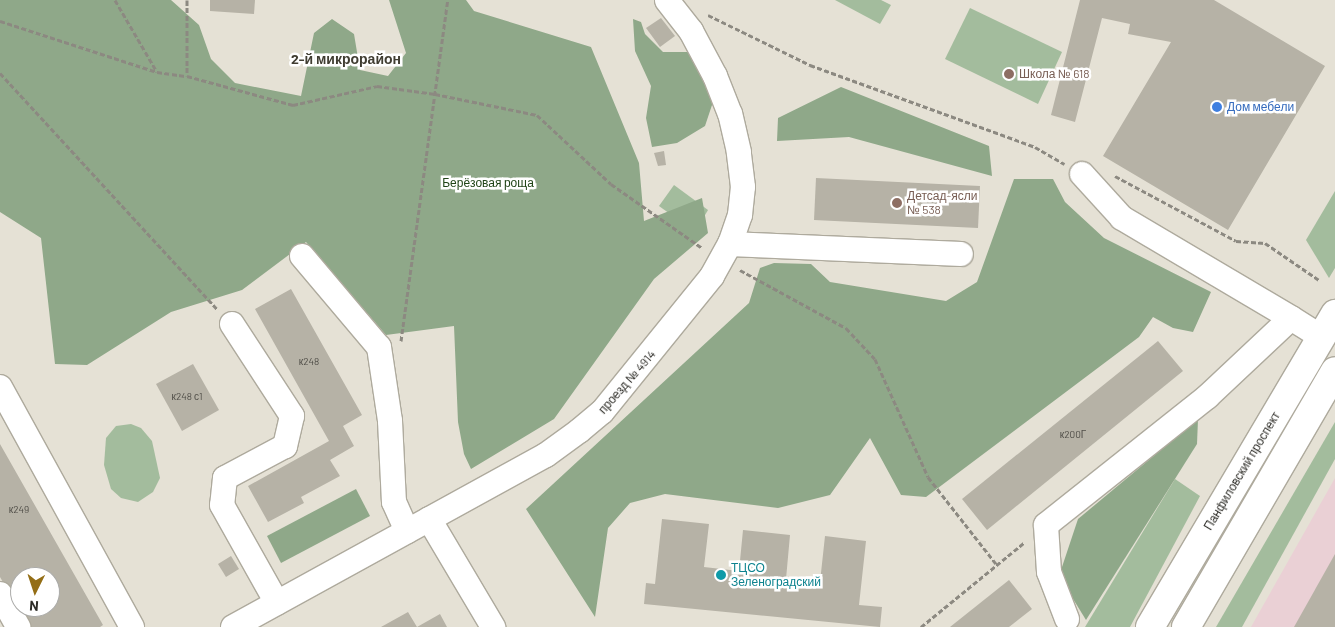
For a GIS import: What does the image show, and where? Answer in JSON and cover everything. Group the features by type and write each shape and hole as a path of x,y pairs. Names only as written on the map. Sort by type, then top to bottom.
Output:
{"main road":[{"name":"Панфиловский проспект","path":"1150,627 1328,326"},
{"path":"1186,627 1335,371"}],"street":[{"name":"проезд № 4914","path":"233,627 270,614 408,531 546,455 602,412 679,320 712,276 724,254 740,215 743,187 730,114 695,39 667,0"},
{"path":"1082,174 1122,218 1291,318 1328,326"},
{"path":"724,254 961,254"},
{"path":"302,256 380,347 390,421 394,502 408,531"},
{"path":"1068,624 1049,572 1046,525 1207,397 1291,318"},
{"path":"232,324 292,416 285,446 225,478 222,505 270,614"},
{"path":"0,387 132,627"},
{"path":"429,519 493,627"},
{"path":"0,594 18,627"}],"path":[{"path":"115,0 157,72"},
{"path":"187,0 187,76"},
{"path":"401,344 448,0"},
{"path":"700,11 810,65 1035,147 1082,174 1102,168 1236,241 1265,243 1319,280"},
{"path":"0,20 157,72 187,76 293,105 377,86 435,94 537,115 611,184 846,328 875,359 928,477 997,565"},
{"path":"0,73 232,324"},
{"path":"921,627 1046,525"}],"shaded area":[{"path":"1335,478 1335,627 1251,627"}],"green space":[{"name":"Берёзовая роща","path":"0,0 171,0 199,25 211,59 235,83 301,96 314,33 332,19 354,34 360,70 388,76 406,53 389,0 466,0 474,11 591,47 639,163 644,221 702,198 708,233 654,279 554,419 471,469 464,454 458,422 454,326 386,335 306,242 242,290 171,312 87,365 55,364 41,238 0,212"},
{"path":"835,0 881,0 891,5 880,24"},
{"path":"970,8 1062,52 1038,104 945,59"},
{"path":"633,19 641,22 645,34 663,52 689,52 714,99 705,126 677,143 652,147 646,118 651,86 635,51"},
{"path":"841,87 989,146 992,176 849,137 777,141 778,118"},
{"path":"1014,179 1053,179 1065,202 1104,238 1211,292 1193,332 1173,328 1153,317 1139,337 926,497 901,495 870,438 830,495 778,508 665,494 630,503 608,528 595,617 526,509 749,303 760,268 774,263 811,264 830,282 946,301 977,282"},
{"path":"674,185 708,210 695,232 659,206"},
{"path":"1335,191 1335,268 1329,278 1306,240"},
{"path":"1198,419 1197,444 1086,620 1059,576 1078,519"},
{"path":"1335,422 1335,459 1242,627 1216,627"},
{"path":"131,424 141,428 152,441 160,478 153,492 138,502 121,498 111,489 104,465 106,438 116,426"},
{"path":"1175,479 1200,496 1130,627 1085,627"},
{"path":"356,489 370,516 281,563 267,536"}],"building":[{"path":"210,0 255,0 254,14 210,11"},
{"name":"Дом мебели","path":"1080,0 1214,0 1325,66 1228,230 1103,156 1171,42 1128,34 1130,24 1102,18 1075,122 1051,115"},
{"path":"661,18 675,36 660,47 646,28"},
{"path":"664,151 666,165 658,166 654,153"},
{"name":"Детсад-ясли № 538","path":"816,178 980,186 978,228 814,220"},
{"path":"291,289 362,415 343,426 354,446 330,460 340,476 301,497 304,503 268,522 248,486 329,441 255,309"},
{"path":"1158,341 1183,371 987,530 962,499"},
{"path":"193,364 219,410 182,431 156,384"},
{"path":"0,444 103,625 100,627 29,627 23,617 60,617 60,567 10,567 10,594 0,577"},
{"name":"ТЦСО Зеленоградский","path":"662,519 709,524 704,567 739,571 743,530 790,535 786,579 820,582 825,536 866,541 859,605 882,607 880,627 644,604 646,583 655,584"},
{"path":"1335,554 1335,627 1294,627"},
{"path":"231,556 239,569 226,577 218,564"},
{"path":"1009,580 1032,609 1009,627 950,627"},
{"path":"408,612 417,627 381,627"},
{"path":"440,614 447,627 417,627"}],"place":[{"name":"Школа № 618","path":"1009,74"},
{"name":"Дом мебели","path":"1217,107"},
{"name":"Детсад-ясли № 538","path":"897,203"},
{"name":"ТЦСО Зеленоградский","path":"721,575"}],"district":[{"name":"2-й микрорайон","path":"346,59"}]}
